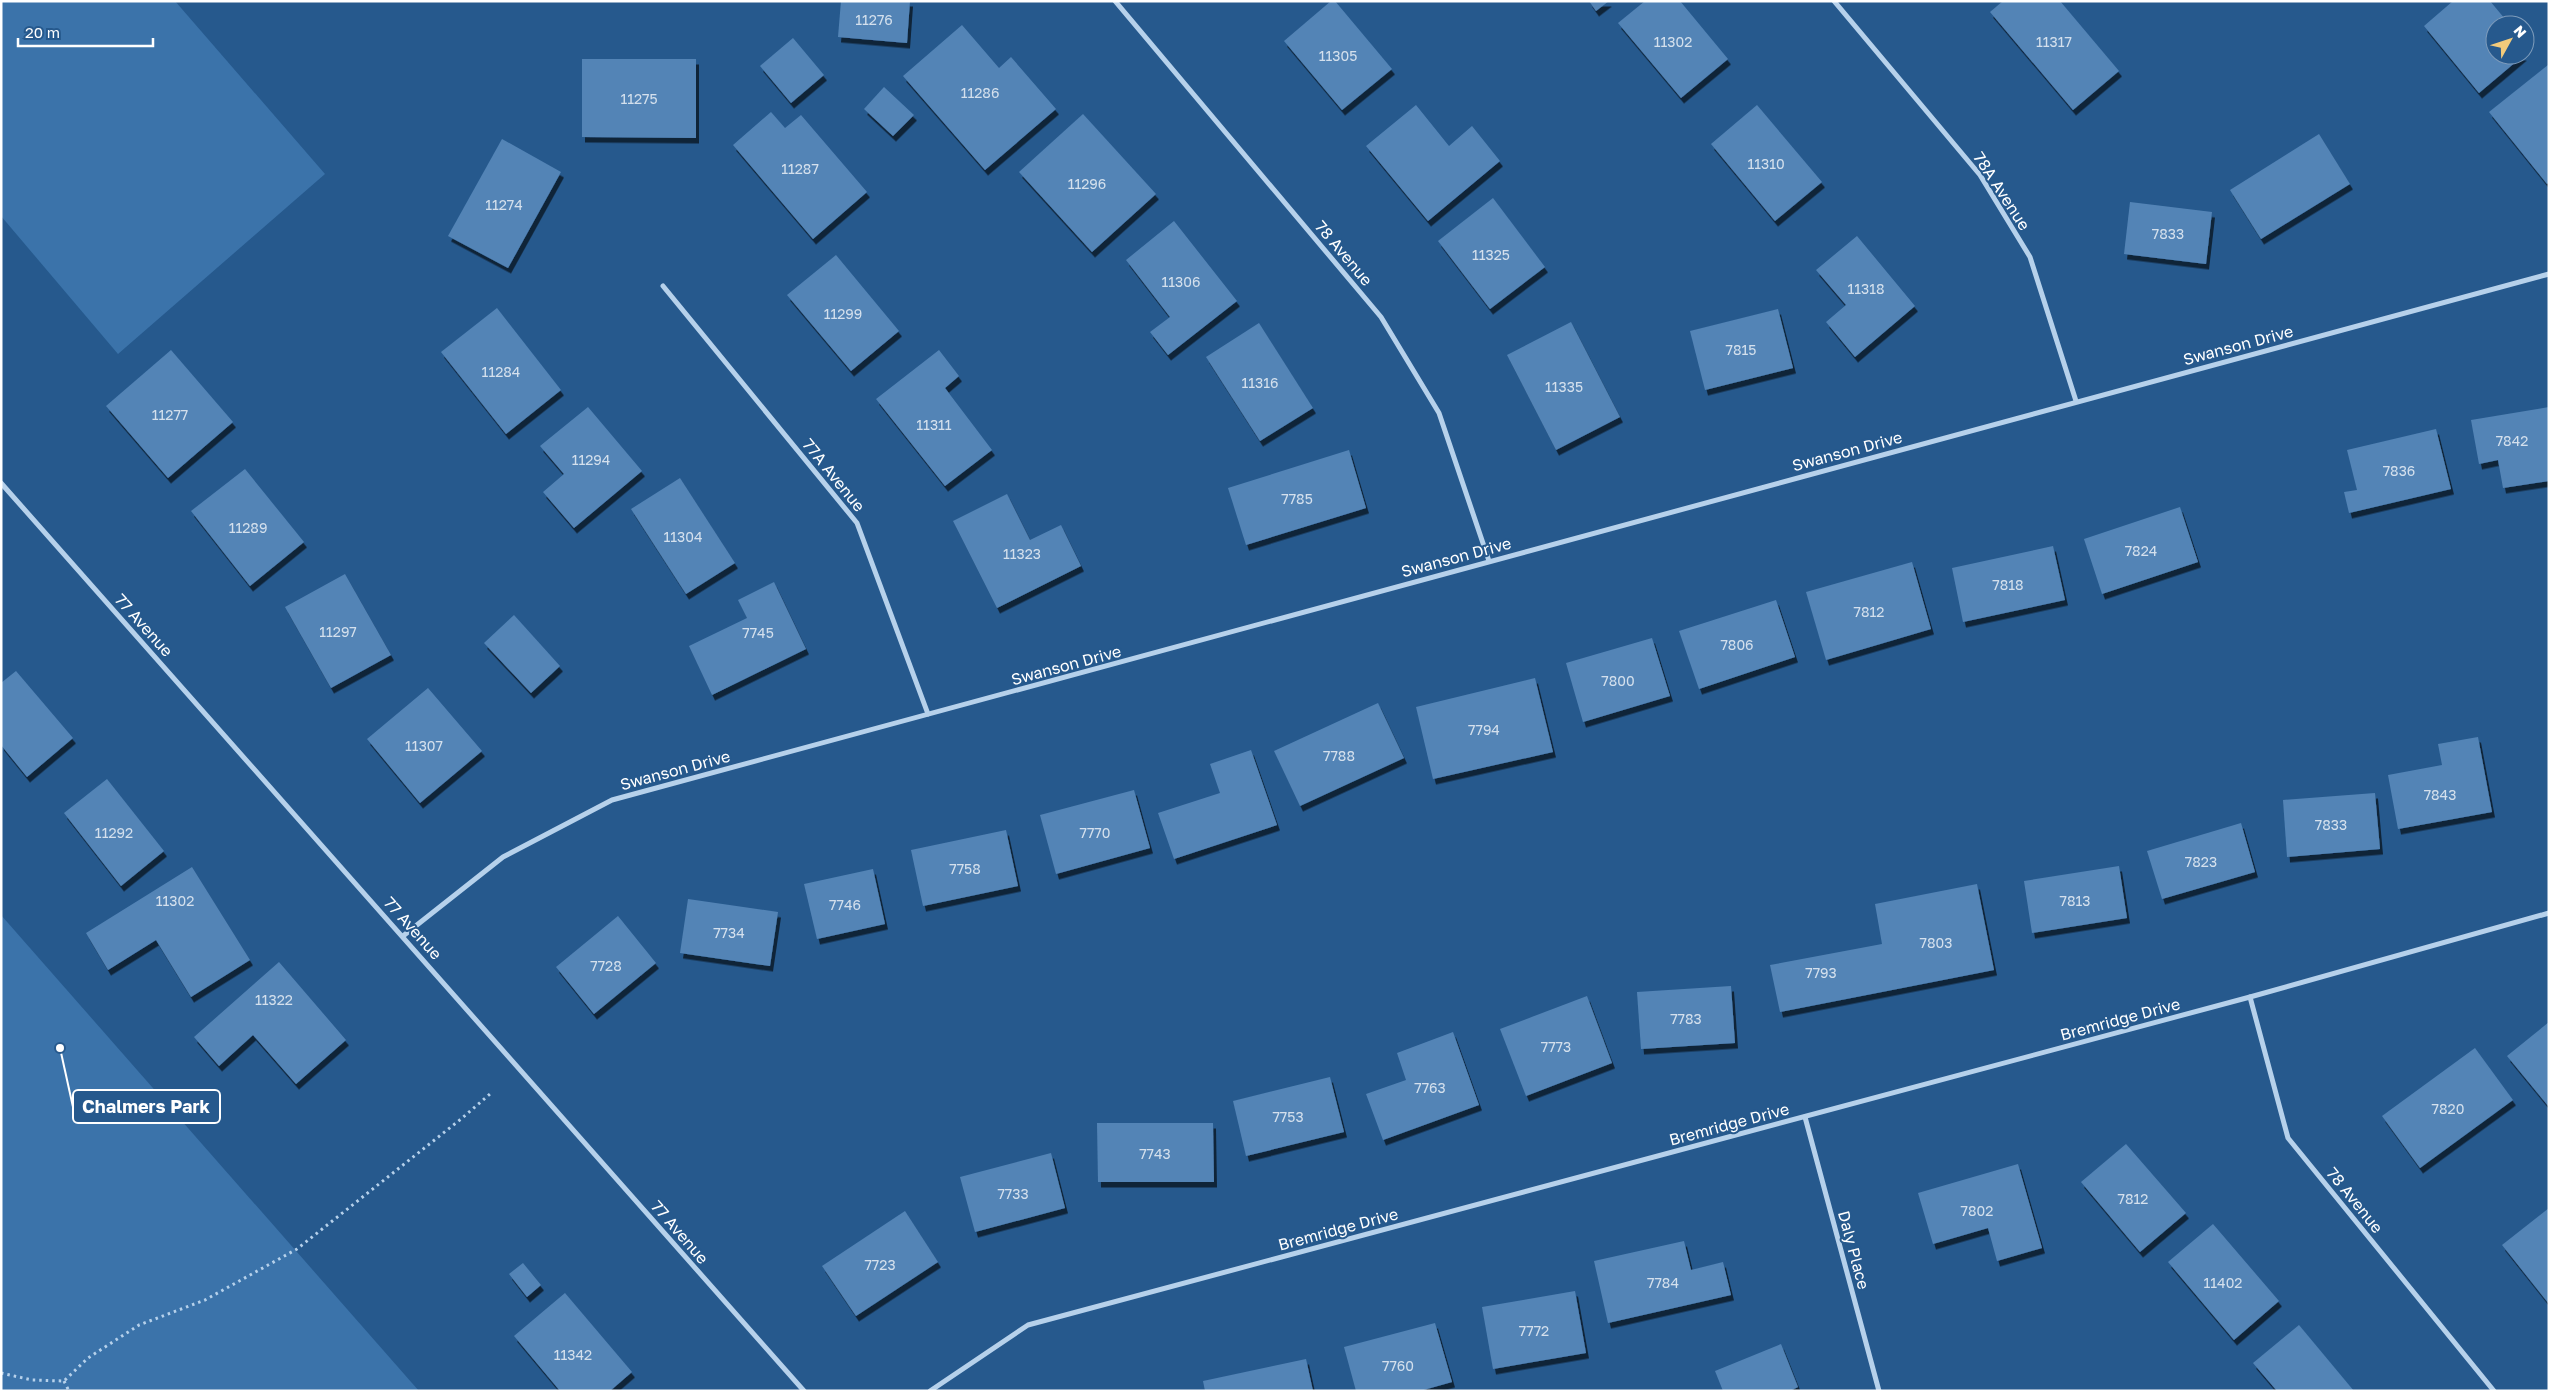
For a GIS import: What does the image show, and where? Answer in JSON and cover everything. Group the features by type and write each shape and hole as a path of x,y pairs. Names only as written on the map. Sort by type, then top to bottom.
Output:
{"street":[{"name":"78 Avenue","path":"1115,1 1381,317 1439,413 1489,561"},
{"name":"78A Avenue","path":"1834,1 1974,167 2030,257 2076,402"},
{"name":"Swanson Drive","path":"403,936 503,857 612,800 2549,274"},
{"name":"77A Avenue","path":"663,286 857,523 928,714"},
{"name":"77 Avenue","path":"1,483 804,1391"},
{"name":"Bremridge Drive","path":"930,1391 1028,1325 2250,997 2549,913"},
{"name":"78 Avenue","path":"2250,997 2288,1138 2494,1391"},
{"name":"Daly Place","path":"1805,1117 1879,1391"}],"path":[{"path":"1,1373 32,1380 64,1381 88,1358 139,1325 205,1300 297,1249 490,1094"},
{"path":"64,1381 68,1391"}],"shaded area":[{"path":"1,1 175,1 325,174 118,354 1,216"},
{"path":"1,915 419,1391 1,1391"}],"building":[{"path":"841,1 910,1 907,43 838,37"},
{"path":"1331,1 1335,1 1392,69 1342,110 1284,41"},
{"path":"1589,1 1609,1 1596,11"},
{"path":"1645,1 1680,1 1728,59 1681,98 1618,23"},
{"path":"2003,1 2060,1 2119,71 2073,110 1990,12"},
{"path":"2453,1 2490,1 2502,15 2485,15 2485,65 2512,65 2479,93 2424,26"},
{"path":"962,25 999,68 1011,57 1056,109 985,170 903,76"},
{"path":"793,38 824,75 791,103 760,66"},
{"path":"582,59 696,59 696,138 582,137"},
{"path":"2548,65 2549,182 2547,184 2489,112"},
{"path":"884,87 914,115 893,136 864,109"},
{"path":"1416,105 1449,146 1472,126 1500,161 1428,221 1366,146"},
{"path":"1757,105 1822,182 1775,221 1711,144"},
{"path":"771,112 785,128 801,115 867,192 813,239 733,145"},
{"path":"1083,114 1156,194 1092,252 1019,172"},
{"path":"2319,134 2350,184 2261,239 2230,190"},
{"path":"502,139 561,172 508,268 448,236"},
{"path":"1493,198 1545,267 1490,309 1438,241"},
{"path":"2130,202 2212,212 2206,264 2124,254"},
{"path":"1174,221 1237,301 1168,355 1150,332 1170,317 1126,260"},
{"path":"1857,236 1915,306 1855,357 1826,322 1846,305 1816,270"},
{"path":"836,255 899,331 851,371 787,295"},
{"path":"497,308 561,390 506,434 441,352"},
{"path":"1778,309 1793,368 1705,390 1690,331"},
{"path":"1571,322 1620,417 1556,450 1507,355"},
{"path":"1259,323 1313,408 1260,441 1206,357"},
{"path":"171,350 233,422 168,478 106,406"},
{"path":"939,350 959,376 945,388 992,450 945,486 876,399"},
{"path":"588,407 642,471 574,528 543,492 564,474 540,446"},
{"path":"2549,407 2549,481 2503,488 2498,460 2479,464 2471,420"},
{"path":"2436,429 2451,489 2349,513 2344,492 2357,490 2347,450"},
{"path":"1349,450 1366,508 1246,545 1228,488"},
{"path":"245,469 304,542 250,586 191,511"},
{"path":"680,478 735,563 686,594 631,509"},
{"path":"1007,494 1030,540 1061,525 1081,566 997,608 953,521"},
{"path":"2180,507 2198,562 2102,594 2084,539"},
{"path":"2053,546 2065,600 1963,622 1952,568"},
{"path":"1912,562 1931,629 1826,660 1806,592"},
{"path":"345,574 391,655 331,688 285,607"},
{"path":"774,582 806,649 712,695 689,646 747,618 738,600"},
{"path":"1776,600 1795,657 1699,689 1679,631"},
{"path":"514,615 560,666 531,693 484,643"},
{"path":"1652,638 1670,696 1583,722 1566,663"},
{"path":"16,671 73,738 27,777 1,745 1,683"},
{"path":"1535,678 1553,752 1433,779 1416,707"},
{"path":"428,688 482,751 420,803 367,739"},
{"path":"1378,703 1404,758 1300,806 1274,751"},
{"path":"2478,737 2492,812 2398,829 2388,775 2442,765 2438,744"},
{"path":"1251,750 1277,825 1174,859 1158,813 1220,793 1210,764"},
{"path":"107,779 164,851 121,886 64,813"},
{"path":"1134,790 1150,848 1056,874 1040,815"},
{"path":"2375,793 2380,849 2287,857 2283,800"},
{"path":"2241,823 2255,872 2162,899 2147,851"},
{"path":"1006,830 1018,886 923,906 911,850"},
{"path":"2119,866 2127,918 2032,933 2024,881"},
{"path":"192,867 250,960 191,997 156,940 108,970 86,933"},
{"path":"873,869 885,924 817,939 804,884"},
{"path":"1977,884 1994,970 1780,1012 1770,965 1882,944 1875,904"},
{"path":"688,899 778,912 770,966 680,953"},
{"path":"618,916 656,963 594,1014 556,967"},
{"path":"279,962 346,1040 296,1084 253,1035 219,1066 194,1037"},
{"path":"1731,986 1735,1043 1641,1049 1637,992"},
{"path":"1587,996 1612,1063 1526,1096 1500,1029"},
{"path":"2549,1022 2549,1107 2507,1056"},
{"path":"1453,1032 1479,1105 1383,1140 1366,1094 1406,1080 1397,1053"},
{"path":"2475,1048 2513,1100 2420,1168 2382,1116"},
{"path":"1330,1077 1344,1132 1246,1156 1233,1101"},
{"path":"1097,1123 1213,1123 1214,1182 1098,1182"},
{"path":"2126,1144 2186,1213 2140,1252 2081,1182"},
{"path":"1051,1153 1065,1208 975,1232 960,1177"},
{"path":"2018,1164 2042,1248 1997,1261 1988,1228 1933,1244 1918,1193"},
{"path":"2549,1208 2549,1304 2502,1245"},
{"path":"905,1211 938,1262 856,1316 822,1266"},
{"path":"2213,1224 2279,1301 2234,1340 2168,1262"},
{"path":"1684,1241 1691,1270 1723,1262 1731,1295 1608,1323 1594,1261"},
{"path":"523,1263 541,1285 527,1297 509,1274"},
{"path":"1575,1291 1586,1353 1493,1369 1482,1307"},
{"path":"565,1293 632,1372 610,1391 560,1391 514,1336"},
{"path":"1435,1323 1452,1382 1420,1391 1356,1391 1344,1347"},
{"path":"2299,1325 2354,1391 2277,1391 2253,1363"},
{"path":"1781,1344 1798,1387 1790,1391 1723,1391 1715,1371"},
{"path":"1306,1359 1313,1391 1205,1391 1203,1381"}],"place":[{"name":"Chalmers Park","path":"60,1048"}]}
